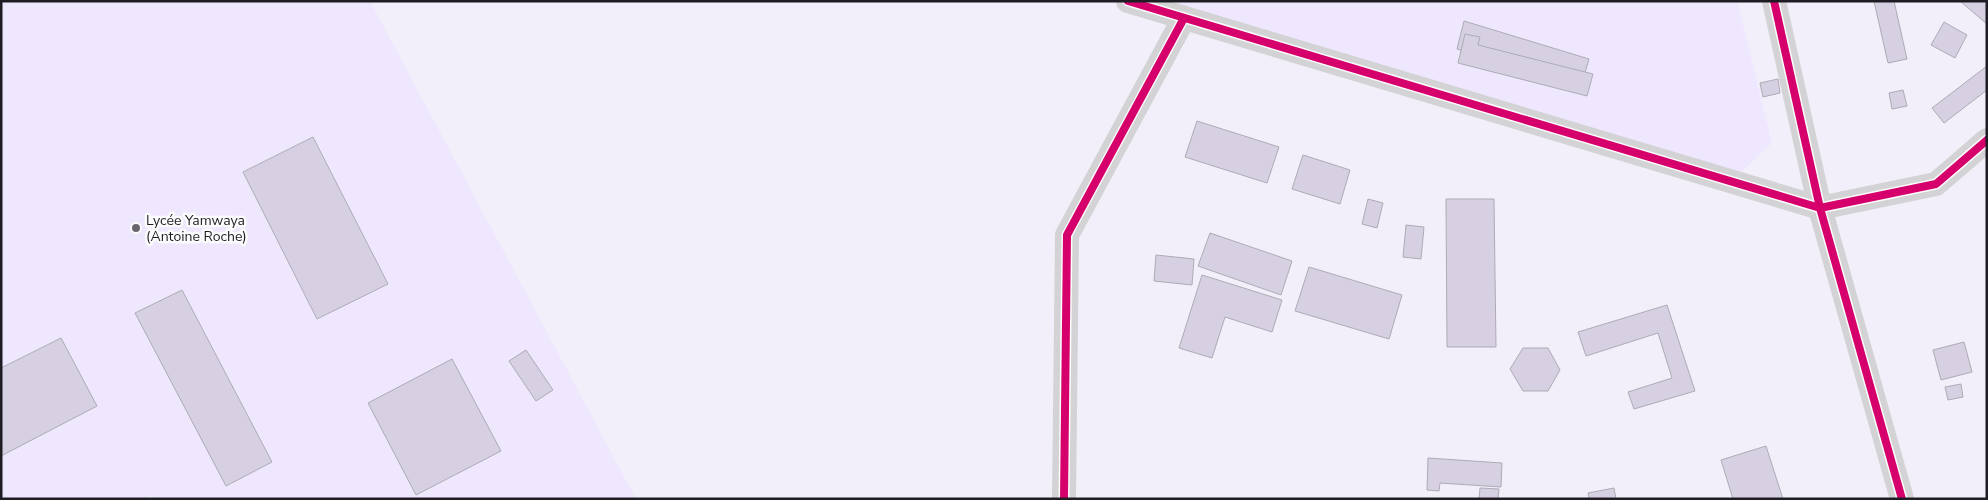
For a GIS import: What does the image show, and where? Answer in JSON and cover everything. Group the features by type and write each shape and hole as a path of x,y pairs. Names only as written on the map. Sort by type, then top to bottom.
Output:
{"street":[{"path":"1128,1 1820,208 1936,184 1987,140"},
{"path":"1774,1 1820,208 1902,499"},
{"path":"1064,499 1067,234 1184,18"}],"shaded area":[{"name":"Lycée Yamwaya (Antoine Roche)","path":"1,1 370,1 636,499 155,499 152,494 144,499 1,499 1,456 97,406 61,338 1,368","holes":["313,137 388,283 318,319 243,172","182,290 272,462 226,486 136,314","452,359 501,451 416,495 368,403"]},
{"path":"1159,1 1737,1 1772,143 1740,173"}],"building":[{"path":"1874,1 1894,1 1907,59 1888,63"},
{"path":"1960,1 1987,1 1987,24"},
{"path":"1464,21 1589,59 1581,86 1457,49"},
{"path":"1944,22 1967,35 1955,58 1931,45"},
{"path":"1465,34 1480,37 1478,45 1593,74 1587,96 1458,63"},
{"path":"1987,66 1987,90 1944,123 1932,108"},
{"path":"1778,79 1780,93 1763,97 1760,83"},
{"path":"1903,90 1907,106 1892,109 1889,93"},
{"path":"1197,121 1279,147 1267,183 1185,157"},
{"path":"313,137 388,284 317,319 243,172"},
{"path":"1303,155 1350,170 1340,204 1292,189"},
{"path":"1368,199 1383,203 1377,228 1362,224"},
{"path":"1446,199 1494,199 1496,347 1447,347"},
{"path":"1406,225 1424,227 1421,259 1403,257"},
{"path":"1210,233 1292,261 1281,295 1198,266"},
{"path":"1156,255 1194,259 1192,285 1154,281"},
{"path":"1309,267 1402,295 1389,339 1295,311"},
{"path":"1202,275 1282,300 1272,332 1225,317 1212,358 1179,348"},
{"path":"182,290 272,462 226,486 135,313"},
{"path":"1667,305 1695,391 1634,409 1628,392 1672,378 1658,333 1586,356 1578,332"},
{"path":"61,338 97,406 1,456 1,368"},
{"path":"1964,342 1972,372 1941,380 1933,350"},
{"path":"1523,348 1548,348 1560,370 1548,391 1523,391 1510,369"},
{"path":"526,350 553,390 536,401 509,361"},
{"path":"452,359 501,451 416,495 368,403"},
{"path":"1961,384 1963,397 1948,400 1945,387"},
{"path":"1766,446 1783,499 1733,499 1721,460"},
{"path":"1428,458 1502,463 1501,487 1440,483 1439,491 1427,490"},
{"path":"1480,488 1499,489 1498,499 1479,499"},
{"path":"1614,488 1616,499 1589,499 1588,493"}],"cycle path":[{"path":"1128,1 1820,208 1936,184 1987,140"},
{"path":"1774,1 1820,208 1902,499"},
{"path":"1064,499 1067,235 1184,18"}],"place":[{"name":"Lycée Yamwaya (Antoine Roche)","path":"136,228"}]}
